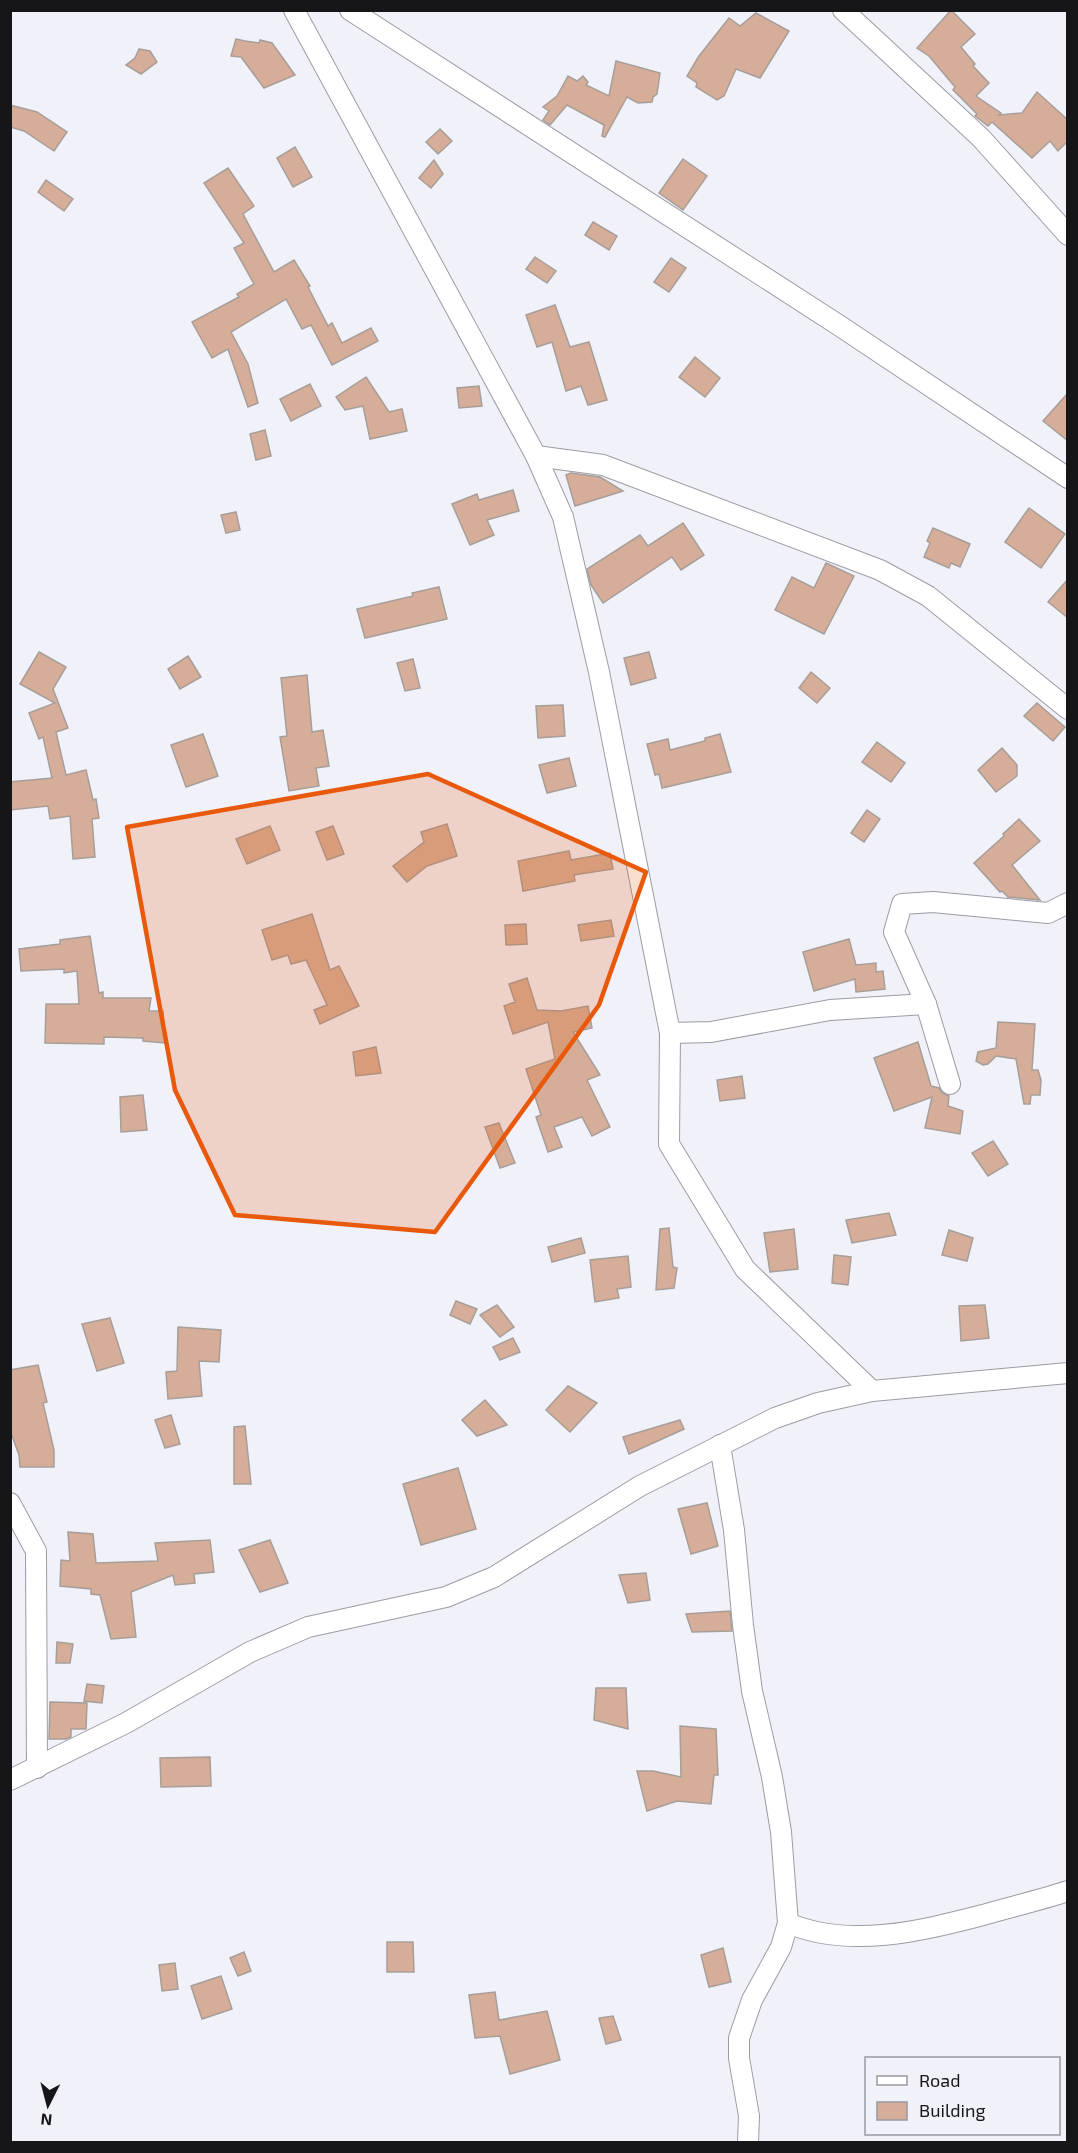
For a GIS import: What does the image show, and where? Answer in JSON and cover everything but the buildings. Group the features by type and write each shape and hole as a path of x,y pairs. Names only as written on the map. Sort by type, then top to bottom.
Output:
{"street":[{"path":"294,10 536,456 563,518 599,672 670,1033 669,1144 744,1269 872,1391"},
{"path":"350,10 840,326 1068,478"},
{"path":"843,10 981,138 1064,224"},
{"path":"536,456 603,465 880,570 928,596 1068,709"},
{"path":"950,1084 926,1004 894,932 902,904 933,902 1048,913 1068,903"},
{"path":"670,1033 711,1032 830,1010 926,1004"},
{"path":"10,1780 126,1723 250,1652 308,1628 446,1597 494,1577 640,1486 775,1418 818,1403 872,1391 1068,1373"},
{"path":"720,1445 734,1530 752,1691 772,1777 781,1832 788,1923 781,1947 752,2000 739,2037 739,2058 748,2116 748,2142"},
{"path":"10,1503 36,1551 37,1768"},
{"path":"788,1923 804,1930 844,1936 927,1929 1068,1891"}],"highlighted area":[{"path":"428,774 646,872 599,1005 435,1232 235,1215 175,1090 127,827"}]}
